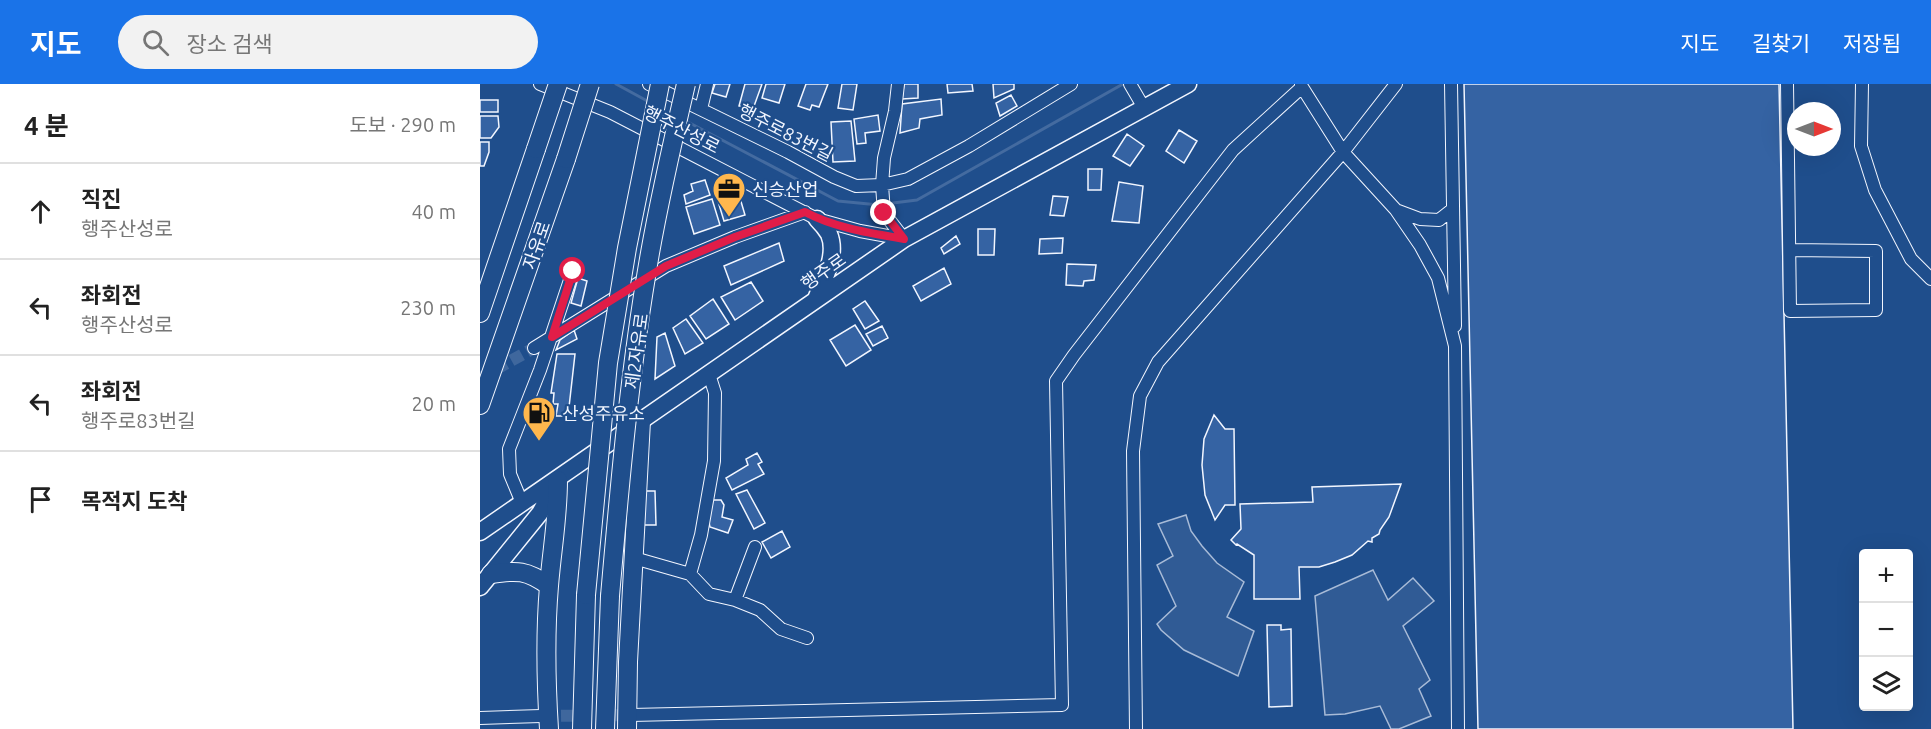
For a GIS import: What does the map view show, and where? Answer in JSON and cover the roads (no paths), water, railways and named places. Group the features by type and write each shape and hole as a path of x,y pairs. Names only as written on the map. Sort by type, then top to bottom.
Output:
{"highway":[{"name":"자유로","path":"480,313 558,84"},
{"name":"자유로","path":"480,405 590,84"},
{"name":"제2자유로","path":"582,729 586,596 608,363 627,248 660,84"},
{"name":"제2자유로","path":"605,729 610,596 621,468 635,352 650,252 686,84"},
{"path":"629,722 628,662 641,421"},
{"path":"545,722 549,586 558,515 558,480"},
{"path":"485,581 514,570 534,575 549,586"}],"main road":[{"name":"행주로","path":"480,532 904,239 1140,102 1188,84"},
{"path":"811,215 829,234 831,245 828,268 816,299"},
{"name":"행주로","path":"485,581 540,513 558,480"}],"street":[{"name":"행주산성로","path":"540,84 610,112 811,215 860,231 904,239"},
{"name":"행주로83번길","path":"649,84 856,186 882,185 908,179 969,146 1071,84"},
{"path":"701,109 707,84"},
{"path":"898,84 895,111 884,158 882,185 884,213 904,239"},
{"path":"1130,84 1140,102"},
{"path":"1136,729 1133,451 1140,396 1158,362 1342,152 1396,84"},
{"path":"1451,84 1458,729"},
{"path":"1787,84 1790,311 1876,310 1876,251 1790,250"},
{"path":"1862,84 1862,146 1875,190 1911,259 1931,279"},
{"path":"629,722 1062,705 1056,381 1233,150 1301,85 1342,152 1396,210 1420,245 1438,278 1455,346"},
{"path":"1396,210 1420,219 1439,220 1453,208"},
{"path":"534,348 666,266 735,237 811,215"},
{"path":"522,503 510,474 509,449 552,337 573,271"},
{"path":"690,574 701,535 714,461 715,393 709,374"},
{"path":"735,600 755,547"},
{"path":"641,560 690,574 710,594 735,600 760,610 781,629 807,638"},
{"path":"480,718 545,722"}],"waterway":[{"path":"616,84 651,103"},
{"path":"885,204 917,200 1123,84"},
{"path":"684,120 838,201 879,205"}],"tunnel":[{"path":"480,378 534,348"},
{"path":"543,716 631,715"}],"place":[{"name":"신승산업","path":"729,218"},
{"name":"산성주유소","path":"539,442"}]}
